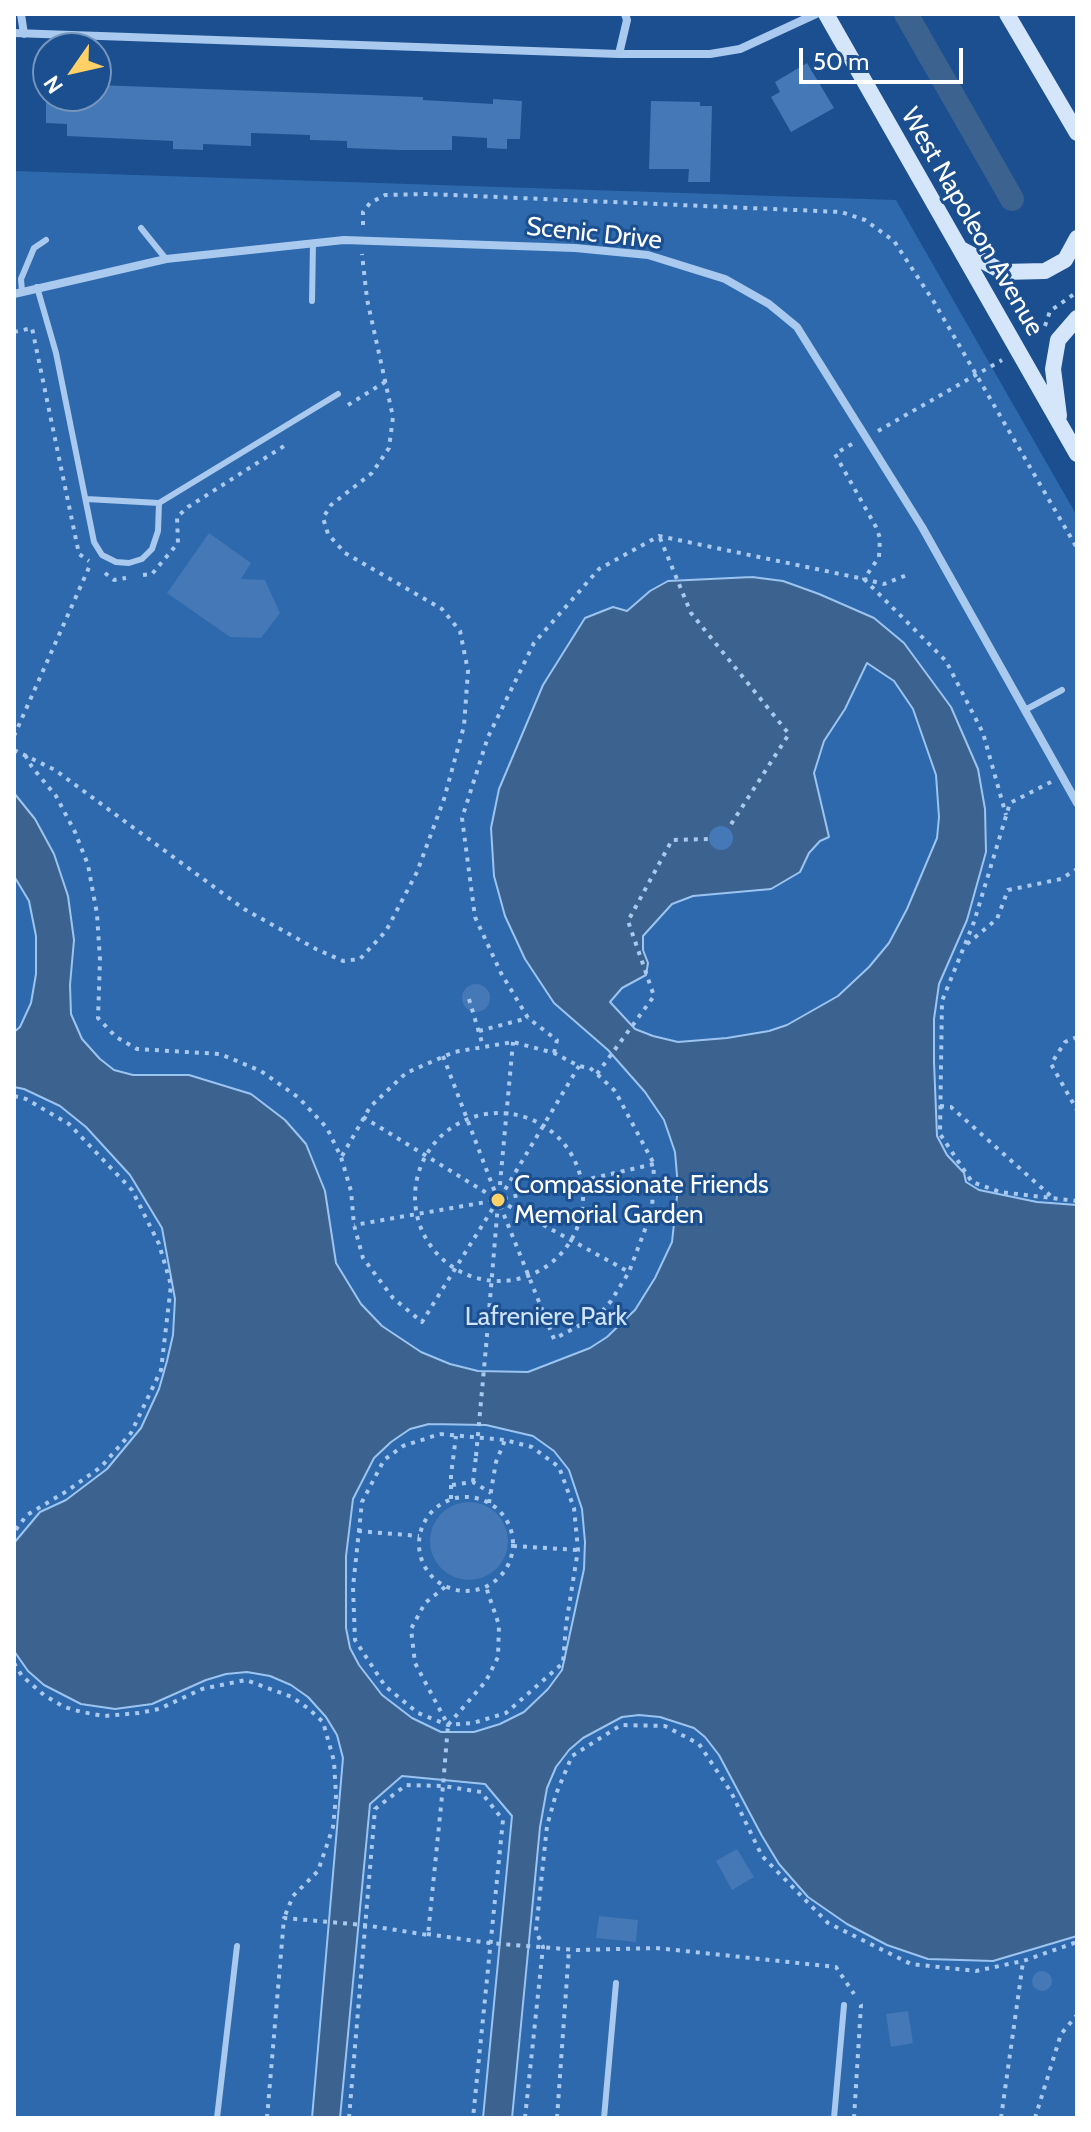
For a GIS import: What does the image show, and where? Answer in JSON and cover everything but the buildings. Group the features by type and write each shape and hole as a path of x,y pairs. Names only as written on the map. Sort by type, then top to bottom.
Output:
{"main road":[{"name":"West Napoleon Avenue","path":"826,14 1077,454"},
{"path":"1007,14 1077,133"},
{"path":"959,248 1003,272 1036,272 1045,271 1065,260 1077,238"},
{"path":"1060,423 1053,369 1055,355 1058,340 1077,318"}],"street":[{"path":"21,14 24,34"},
{"path":"619,54 627,20 625,14"},
{"path":"14,33 619,54 710,54 740,49 816,14"},
{"name":"Scenic Drive","path":"18,292 166,259 344,240 575,248 648,255 725,279 769,304 797,327 922,527 1077,803"}],"lane":[{"path":"141,228 166,259"},
{"path":"18,292 34,248 46,240"},
{"path":"312,301 313,243"},
{"path":"37,287 56,353 94,542 102,555 116,562 129,563 142,559 152,549 158,531 159,503"},
{"path":"86,499 159,503 338,394"},
{"path":"1025,710 1062,690"},
{"path":"217,2118 237,1946"},
{"path":"604,2118 616,1983"},
{"path":"834,2118 844,2005"}],"path":[{"path":"14,750 55,770 244,909 316,949 343,961 360,959 386,931 417,872 444,799 464,726 468,671 460,631 442,609 345,553 328,534 323,518 331,505 372,473 389,448 393,417 367,299 362,242"},
{"path":"14,332 32,328 79,554 114,580 152,574 178,543 177,517 293,440"},
{"path":"346,407 385,382"},
{"path":"659,536 691,613 789,734 728,829"},
{"path":"554,1053 557,1040 528,1018 501,973 475,917 462,818 488,737 534,643 599,569 659,536 884,584 907,575"},
{"path":"14,736 91,563"},
{"path":"864,579 946,661 983,733 1006,815"},
{"path":"25,755 56,796 88,865 97,914 100,960 96,1000 98,1018 116,1037 137,1049 220,1054 261,1071 299,1098 327,1128 341,1157 351,1191 354,1225 363,1258 393,1298 422,1322 579,1066"},
{"path":"1062,776 1010,803 965,946 942,1001 940,1134 972,1182 1000,1192 1077,1201"},
{"path":"597,1074 654,996 628,921 672,840 709,839"},
{"path":"965,946 997,919 1008,890 1061,879 1077,869"},
{"path":"469,999 483,1046"},
{"path":"479,1031 528,1018"},
{"path":"1077,1037 1065,1042 1051,1064 1077,1110"},
{"path":"341,1157 363,1117 389,1086 406,1073 443,1056 513,1042 554,1053 590,1068 615,1091 654,1164 652,1211 629,1272 599,1315 554,1339 443,1056"},
{"path":"473,1482 513,1042"},
{"path":"14,1096 26,1099 69,1124 132,1190 159,1244 171,1285 161,1370 131,1433 101,1467 27,1515 14,1532"},
{"path":"940,1106 951,1107 1055,1199"},
{"path":"507,1112 526,1115 556,1134 583,1180 585,1198 577,1231 571,1240 561,1254 542,1269 512,1281 492,1281 457,1269 441,1258 422,1231 415,1195 424,1154 467,1118 507,1112"},
{"path":"363,1117 498,1200 629,1272"},
{"path":"354,1225 498,1200 654,1164"},
{"path":"440,1434 456,1436 505,1440 532,1447 559,1467 574,1508 578,1550 563,1663 506,1713 473,1723 448,1725 418,1713 385,1686 355,1640 353,1587 362,1502 384,1460 403,1446 440,1434"},
{"path":"451,1499 456,1436"},
{"path":"489,1503 496,1462 505,1440"},
{"path":"451,1485 473,1482 491,1493"},
{"path":"477,1498 489,1503 507,1521 513,1546 506,1570 486,1587 473,1591 445,1587 424,1566 419,1551 419,1536 430,1513 451,1499 477,1498"},
{"path":"358,1531 419,1536"},
{"path":"513,1546 578,1550"},
{"path":"428,1934 448,1725 415,1663 411,1629 425,1603 445,1587"},
{"path":"448,1725 486,1681 498,1657 499,1625 486,1587"},
{"path":"14,1663 22,1676 44,1695 64,1707 82,1712 104,1716 149,1711 202,1689 246,1680 292,1697 323,1722 334,1761 336,1796 333,1827 318,1871 293,1896 284,1918 267,2118"},
{"path":"525,2118 543,1947 536,1931 547,1826 572,1756 621,1725 665,1726 699,1744 731,1792 762,1856 828,1923 911,1964 976,1971 1023,1961 1077,1942"},
{"path":"349,2118 375,1809 406,1785 443,1786 481,1792 503,1820 473,2118"},
{"path":"284,1918 493,1943 569,1949 656,1948 836,1967 861,2005 854,2118"},
{"path":"557,2118 569,1949"},
{"path":"1001,2118 1023,1961"},
{"path":"1035,2118 1061,2034 1077,2015"}],"green space":[{"name":"Lafreniere Park","path":"14,171 896,200 1077,516 1077,2118 14,2118"}],"shaded area":[{"path":"752,577 783,581 874,618 904,643 951,707 978,769 985,809 986,852 967,920 939,984 934,1019 937,1136 947,1155 964,1173 966,1182 979,1190 1037,1202 1077,1205 1077,1936 993,1961 928,1959 887,1945 847,1924 808,1897 779,1864 719,1755 705,1737 694,1728 660,1717 622,1717 583,1738 569,1750 556,1767 547,1788 540,1827 512,2118 483,2118 512,1816 485,1784 402,1776 370,1804 340,2118 312,2118 343,1758 337,1735 326,1717 308,1697 291,1685 270,1676 247,1672 206,1680 152,1704 115,1709 81,1704 44,1685 28,1671 14,1651 14,1543 40,1512 66,1500 107,1469 141,1428 159,1389 167,1361 173,1335 175,1299 162,1228 130,1175 86,1127 60,1106 14,1087 14,1032 20,1027 31,1003 36,974 36,936 29,901 14,876 14,793 35,819 54,854 68,896 74,940 71,1014 82,1039 114,1070 133,1075 189,1075 251,1094 285,1120 306,1144 325,1191 336,1263 361,1304 382,1326 421,1352 450,1364 478,1371 528,1372 590,1348 607,1337 635,1310 672,1242 678,1187 675,1152 664,1120 645,1092 608,1050 554,1003 525,959 505,916 494,876 491,828 499,789 543,685 585,618 613,607 627,611 650,591 668,581","holes":["867,663 894,681 913,709 936,775 937,838 889,943 838,996 787,1025 727,1038 678,1042 635,1029 610,1002 622,988 646,975 648,963 643,950 643,936 672,904 693,896 771,889 800,872 809,853 820,841 829,837 814,773 824,741 845,709","429,1424 486,1425 533,1436 554,1451 569,1470 582,1509 584,1569 562,1670 524,1712 474,1732 441,1732 412,1718 382,1695 359,1665 350,1648 346,1628 346,1556 353,1499 374,1458 410,1429"]}],"waterway":[{"path":"906,14 1012,199"}],"place":[{"name":"Compassionate Friends Memorial Garden","path":"498,1200"}]}
